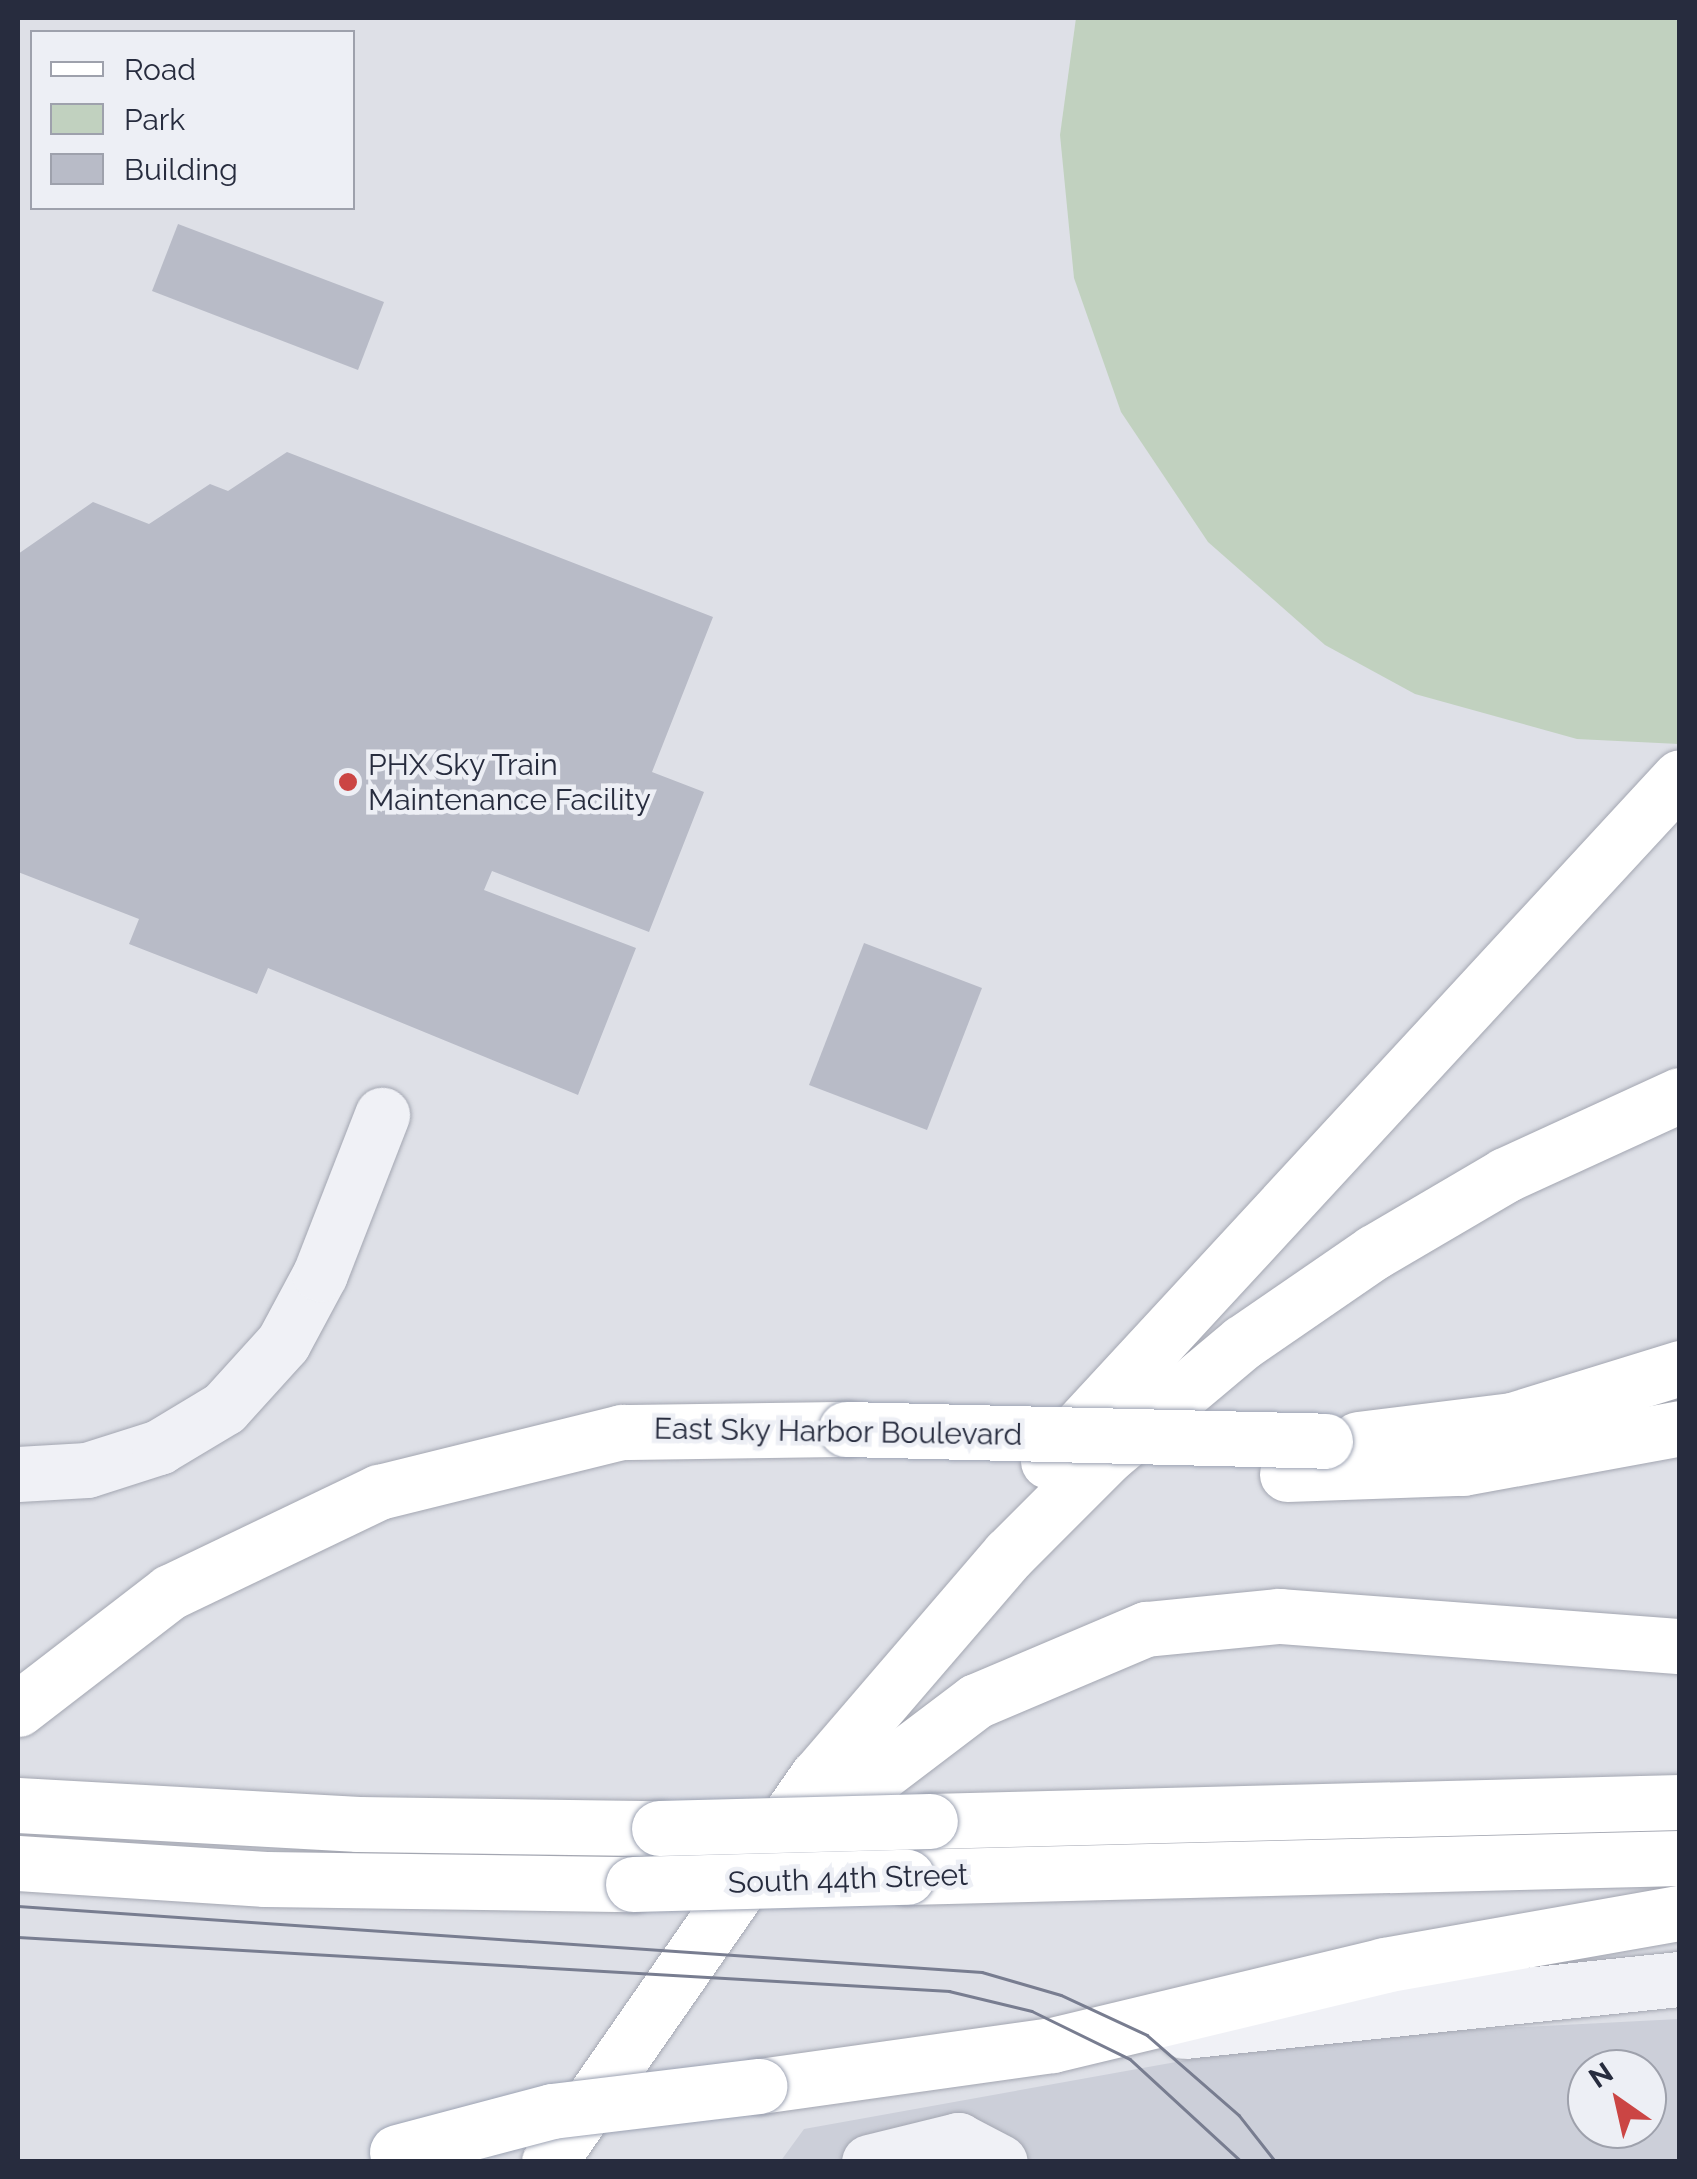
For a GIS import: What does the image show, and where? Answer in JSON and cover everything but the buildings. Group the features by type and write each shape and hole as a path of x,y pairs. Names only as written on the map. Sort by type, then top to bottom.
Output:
{"main road":[{"path":"549,2162 817,1777 942,1576 1680,777"},
{"path":"817,1777 1059,1501 1243,1342 1440,1212 1680,1096"},
{"name":"East Sky Harbor Boulevard","path":"18,1709 170,1592 270,1536 409,1482 622,1432 846,1446 1306,1457 1512,1420 1680,1368"},
{"path":"1306,1457 1463,1468 1680,1428"},
{"path":"620,2063 881,1773 976,1700 1084,1648 1146,1629 1278,1616 1680,1646"},
{"name":"South 44th Street","path":"38,1807 658,1828 1680,1802"},
{"name":"South 44th Street","path":"34,1865 633,1884 1680,1858"},
{"path":"383,2157 552,2111 1052,2046 1384,1965 1680,1913"}],"street":[{"path":"18,1474 87,1470 159,1447 224,1408 282,1343 310,1291 382,1115"},
{"path":"1052,2046 1680,1979"},
{"path":"869,2162 958,2140 1000,2162"}],"shaded area":[{"path":"1679,2019 1679,2161 780,2162 804,2129 1309,2038"}],"green space":[{"path":"1076,18 1679,18 1679,744 1577,739 1415,694 1325,645 1208,542 1121,412 1074,278 1060,135"}],"tram line":[{"path":"18,1906 982,1972 1061,1995 1147,2035 1239,2115 1276,2162"},
{"path":"18,1937 949,1991 1032,2011 1130,2059 1242,2162"}],"place":[{"name":"PHX Sky Train Maintenance Facility","path":"348,782"}]}
